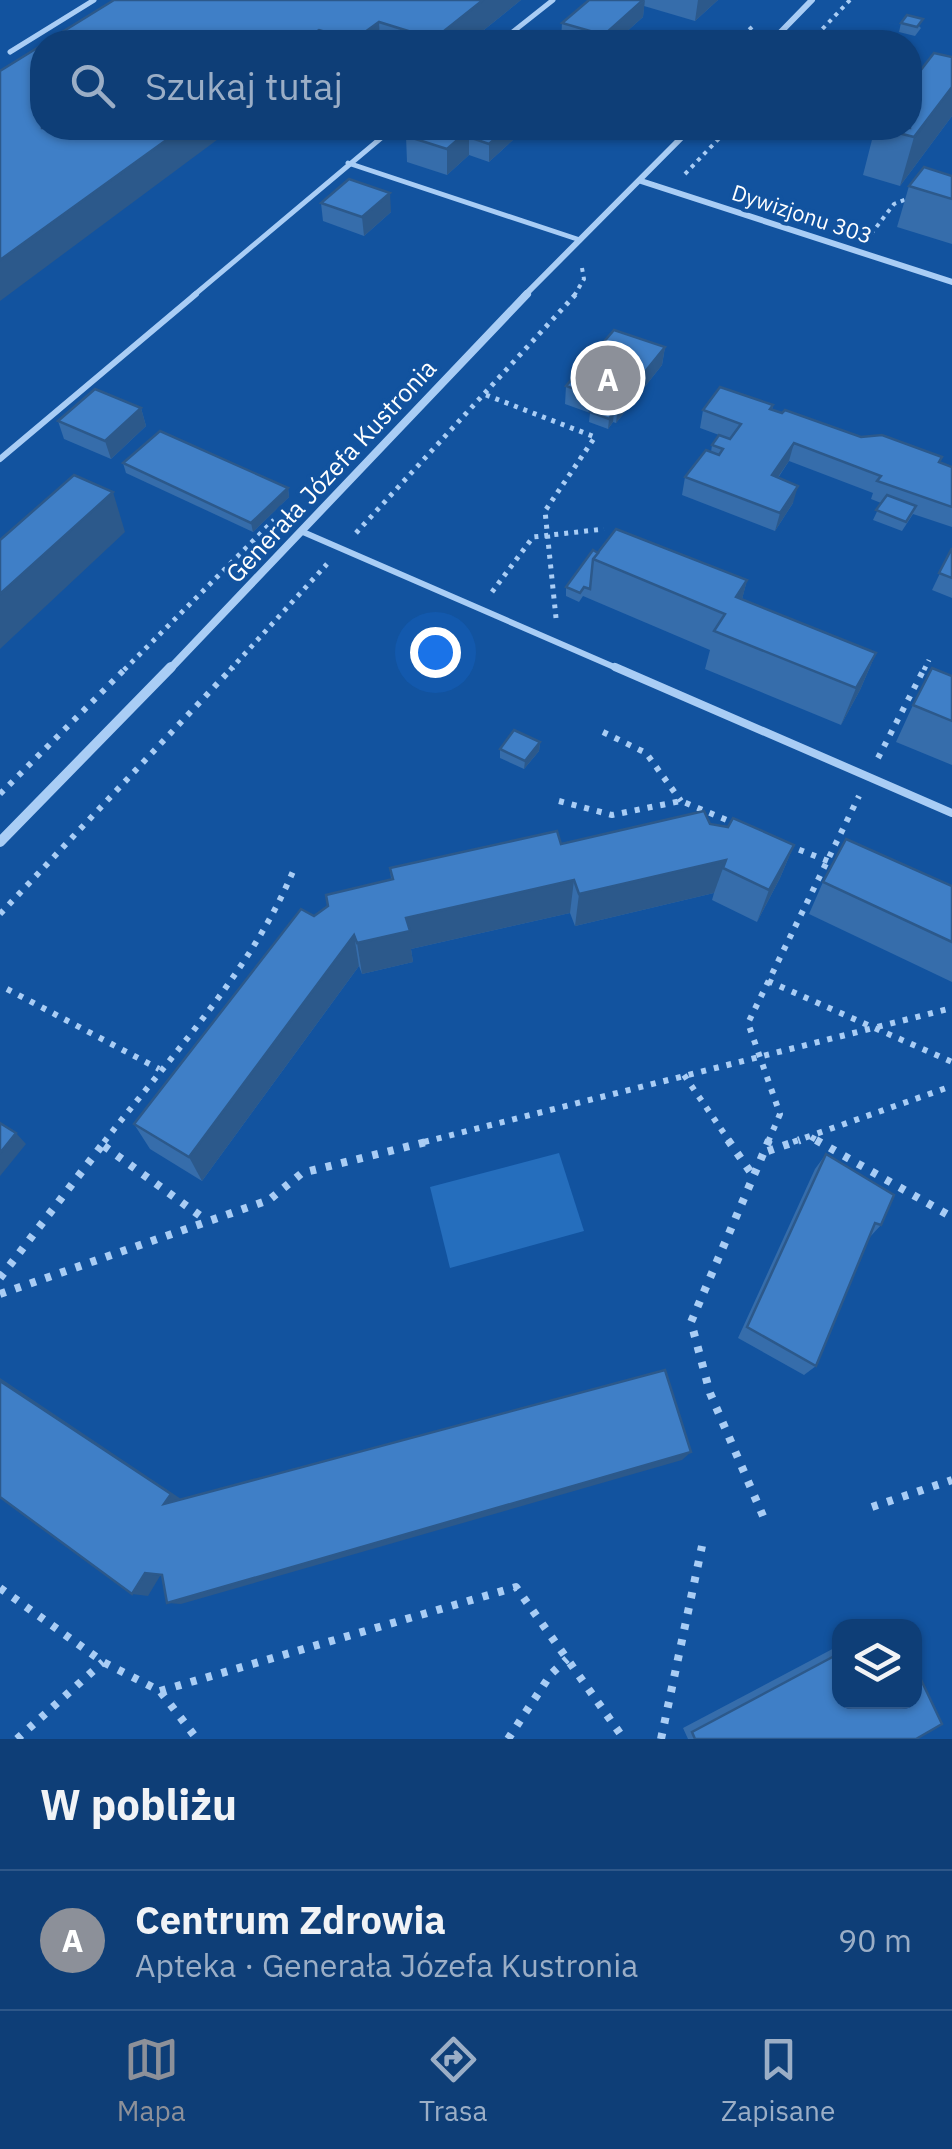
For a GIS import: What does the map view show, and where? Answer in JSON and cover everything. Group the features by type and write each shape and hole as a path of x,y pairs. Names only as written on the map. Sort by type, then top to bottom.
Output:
{"street":[{"path":"783,30 812,0"},
{"name":"Generała Józefa Kustronia","path":"0,842 680,140"},
{"name":"Dywizjonu 303","path":"642,180 952,282"}],"lane":[{"path":"46,30 94,0"},
{"path":"515,30 553,0"},
{"path":"10,52 30,40"},
{"path":"0,459 378,140"},
{"path":"348,163 580,240"},
{"path":"303,532 952,814"}],"path":[{"path":"821,30 850,0"},
{"path":"670,190 718,140"},
{"path":"858,251 894,204 912,196 925,197"},
{"path":"0,914 96,816 486,395 577,293 584,279 582,267"},
{"path":"486,395 595,437 545,511 556,598 556,626 549,638"},
{"path":"478,608 533,537 604,529"},
{"path":"763,1516 710,1393 690,1322 780,1114 748,1024 929,660"},
{"path":"603,732 646,753 681,801 754,831"},
{"path":"559,801 612,816 681,801"},
{"path":"772,839 828,861"},
{"path":"0,1278 246,958 276,913 294,869"},
{"path":"768,982 952,1062"},
{"path":"6,989 159,1068"},
{"path":"0,1294 268,1200 302,1174 952,1008"},
{"path":"684,1075 754,1177"},
{"path":"767,1151 952,1086"},
{"path":"810,1137 952,1218"},
{"path":"104,1146 208,1221"},
{"path":"872,1507 952,1480"},
{"path":"662,1739 702,1546"},
{"path":"160,1690 516,1587 624,1739"},
{"path":"0,1588 103,1662 160,1690 197,1739"},
{"path":"508,1739 551,1674 567,1659"},
{"path":"17,1739 103,1662"}],"shaded area":[{"path":"559,1153 584,1231 450,1268 430,1187"}],"building":[{"path":"114,0 483,0 445,30 405,30 379,22 368,30 65,30"},
{"path":"589,0 643,0 610,30 586,30 562,23"},
{"path":"907,15 923,19 917,27 901,23"},
{"path":"30,52 30,140 166,140 0,260 0,71"},
{"path":"934,53 952,57 952,87 922,126 922,68"},
{"path":"419,140 457,140 447,149"},
{"path":"924,167 952,176 952,199 909,186"},
{"path":"349,179 390,193 362,217 321,203"},
{"path":"614,330 665,347 618,405 566,386"},
{"path":"720,387 773,405 770,409 782,413 785,410 861,437 882,435 942,457 939,462 952,467 952,507 877,481 881,476 794,443 772,475 798,486 780,513 685,477 706,450 719,455 723,449 712,445 719,435 730,439 741,424 703,410"},
{"path":"95,389 141,408 105,441 58,421"},
{"path":"595,406 614,412 609,419 590,412"},
{"path":"160,431 288,488 251,523 123,463"},
{"path":"74,475 113,492 0,594 0,540"},
{"path":"887,495 916,506 906,522 876,510"},
{"path":"616,529 747,580 736,597 876,653 856,688 714,631 725,614 593,559"},
{"path":"952,548 952,578 939,573"},
{"path":"593,550 598,553 593,559 590,589 584,587 580,593 566,587"},
{"path":"932,668 952,676 952,721 913,705"},
{"path":"514,730 540,742 525,761 500,749"},
{"path":"704,811 710,824 728,827 733,818 794,845 769,890 723,868 726,860 579,894 574,880 406,918 410,931 357,943 354,935 189,1157 134,1124 301,909 314,916 328,906 326,895 393,879 390,868 557,831 561,844"},
{"path":"846,839 952,886 952,942 823,882"},
{"path":"0,1123 16,1133 0,1153"},
{"path":"826,1154 894,1195 881,1225 875,1223 816,1366 747,1327"},
{"path":"665,1370 691,1452 167,1603 162,1575 145,1573 132,1594 0,1497 0,1381 171,1494 164,1504"},
{"path":"832,1657 832,1709 922,1709 922,1682 942,1724 916,1739 695,1739 692,1732"}],"place":[{"name":"Centrum Zdrowia","path":"608,378"}]}
